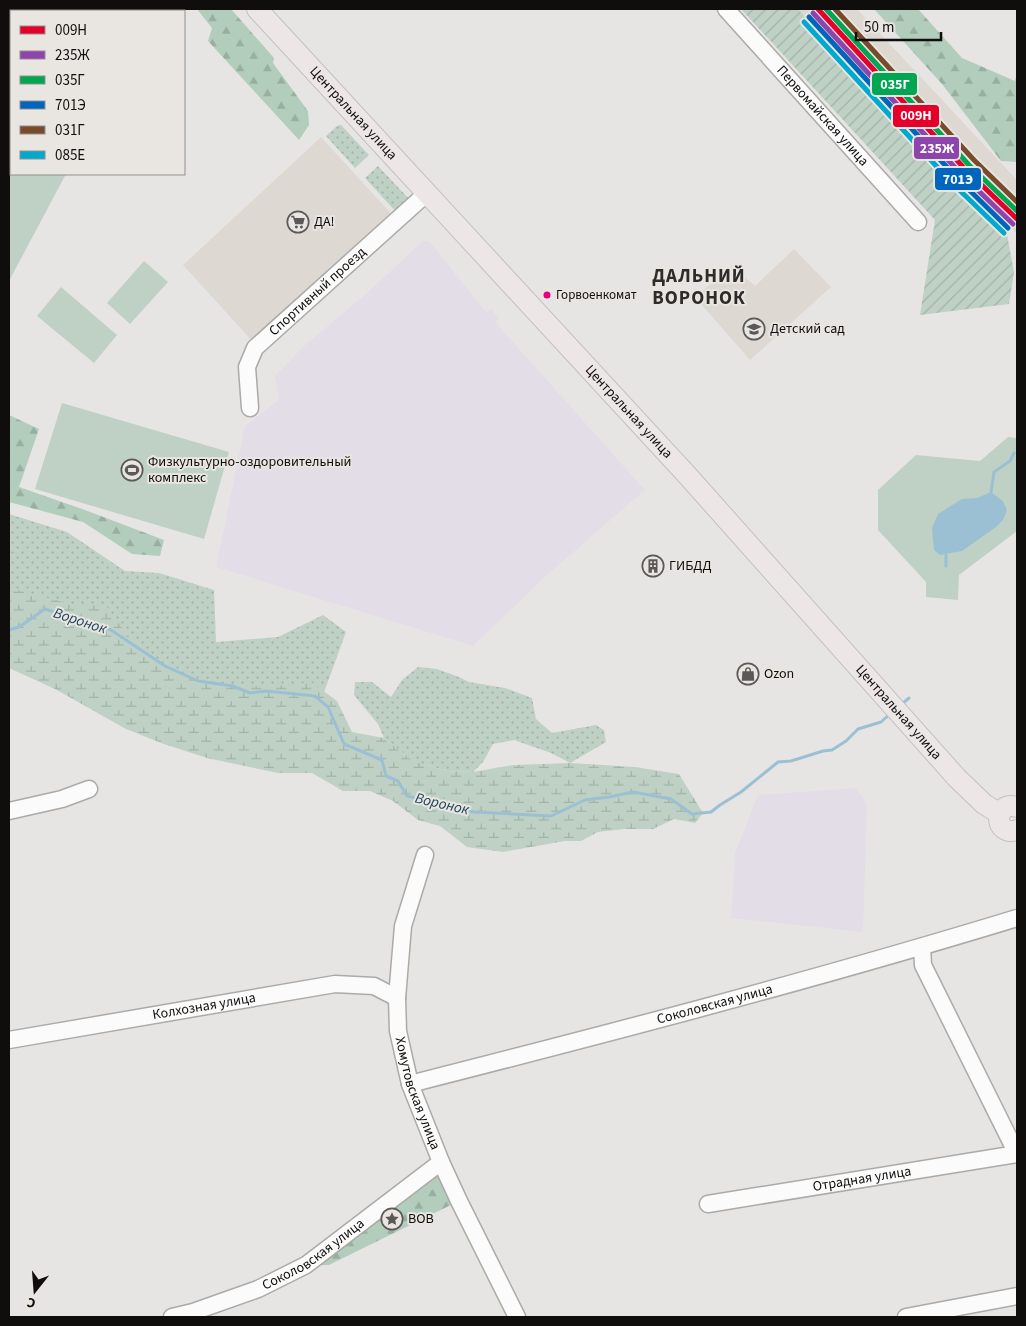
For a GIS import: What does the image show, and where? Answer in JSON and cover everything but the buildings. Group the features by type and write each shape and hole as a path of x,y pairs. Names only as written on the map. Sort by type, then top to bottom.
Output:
{"main road":[{"name":"Центральная улица","path":"257,9 687,475 957,778 984,804 1008,810 1000,822 1009,831 1017,830"}],"street":[{"name":"Первомайская улица","path":"726,9 918,222"},
{"name":"Спортивный проезд","path":"250,408 246,367 255,348 427,193"},
{"path":"9,811 62,799 89,789"},
{"name":"Хомутовская улица","path":"425,855 403,926 397,998 398,1031 410,1084 441,1162 458,1201 517,1317"},
{"name":"Соколовская улица","path":"410,1084 638,1026 922,947 1017,918"},
{"name":"Отрадная улица","path":"708,1204 1017,1154 923,965 922,947"},
{"name":"Колхозная улица","path":"9,1040 334,984 374,986 397,998"},
{"name":"Соколовская улица","path":"172,1317 194,1315 258,1290 306,1265 441,1162"},
{"path":"906,1317 1017,1296"}],"shaded area":[{"path":"798,9 857,9 1017,180 1017,234 946,167 844,61"},
{"path":"321,137 396,219 254,343 183,265"},
{"path":"423,241 429,241 486,312 491,309 499,318 495,322 645,490 547,575 473,646 216,567 245,426 279,400 275,376 304,346 368,292"},
{"name":"Детский сад","path":"794,249 831,287 750,360 695,297 732,266 755,286"},
{"path":"856,788 867,804 863,932 731,918 735,853 758,795"}],"green space":[{"path":"197,9 231,9 274,58 273,63 308,111 309,125 299,140 208,41 212,28"},
{"path":"741,9 798,9 844,61 946,167 1005,223 1014,272 1009,304 920,315 935,220"},
{"path":"874,9 918,9 962,58 1015,81 1017,73 1017,162 1001,161 942,84"},
{"path":"9,95 10,175 65,175 9,281"},
{"path":"341,125 369,155 355,168 326,136 337,126"},
{"path":"378,166 410,200 398,214 365,178"},
{"path":"144,261 168,282 130,324 107,303"},
{"path":"61,287 117,335 94,363 37,316"},
{"name":"Физкультурно-оздоровительный комплекс","path":"62,403 229,452 204,539 35,489"},
{"path":"9,415 39,429 19,487 164,540 160,556 132,554 83,522 9,502"},
{"path":"1008,437 1017,438 1017,531 959,575 958,600 926,597 926,582 878,530 878,490 916,455 980,461"},
{"path":"9,514 67,532 125,571 159,573 214,590 216,642 278,637 323,615 346,632 323,695 9,663"},
{"path":"18,590 78,606 105,604 140,649 152,658 192,678 211,683 251,687 311,682 337,701 352,732 384,738 413,761 447,771 473,772 513,765 570,763 635,767 679,774 703,813 695,823 674,819 653,829 624,829 598,832 581,841 565,841 503,852 467,847 440,826 418,820 393,801 370,791 343,791 312,773 278,773 207,758 164,744 126,729 55,689 9,668 9,593"},
{"path":"418,667 437,669 469,682 505,688 532,698 536,719 552,733 596,725 604,730 606,742 570,763 551,753 514,740 493,744 483,762 473,772 447,771 413,761 384,738 378,724 354,695 355,682 372,682 391,697 402,680"},
{"path":"441,1162 459,1201 329,1265 306,1265"}],"water":[{"path":"991,492 1003,501 1007,510 1003,520 962,551 940,555 934,550 932,528 938,514 962,499 977,498"}],"waterway":[{"name":"Воронок","path":"991,492 994,472 1010,461 1014,453"},
{"name":"Воронок","path":"946,555 946,566"},
{"name":"Воронок","path":"9,630 19,627 45,609 111,630 165,666 198,681 233,686 250,693 266,691 315,696 328,707 344,744 382,760 386,776 398,781 407,796 474,812 551,816 585,800 633,792 671,799 692,814 711,812 741,792 778,762 791,761 832,750 846,741 858,729 881,722 891,713"},
{"name":"Воронок","path":"902,704 909,698"}],"transit line":[{"name":"009Н","path":"818,9 965,169 1017,219"},
{"name":"035Г","path":"826,9 969,165 1017,211"},
{"name":"031Г","path":"835,9 974,160 1017,202"},
{"name":"235Ж","path":"813,13 960,173 1013,224"},
{"name":"701Э","path":"809,17 956,177 1008,228"},
{"name":"085Е","path":"804,22 951,182 1004,233"}],"place":[{"name":"ДА!","path":"298,222"},
{"name":"Горвоенкомат","path":"547,295"},
{"name":"Детский сад","path":"754,329"},
{"name":"Физкультурно-оздоровительный комплекс","path":"132,470"},
{"name":"ГИБДД","path":"653,566"},
{"name":"Ozon","path":"748,674"},
{"name":"ВОВ","path":"392,1219"}],"district":[{"name":"ДАЛЬНИЙ ВОРОНОК","path":"699,287"}]}
